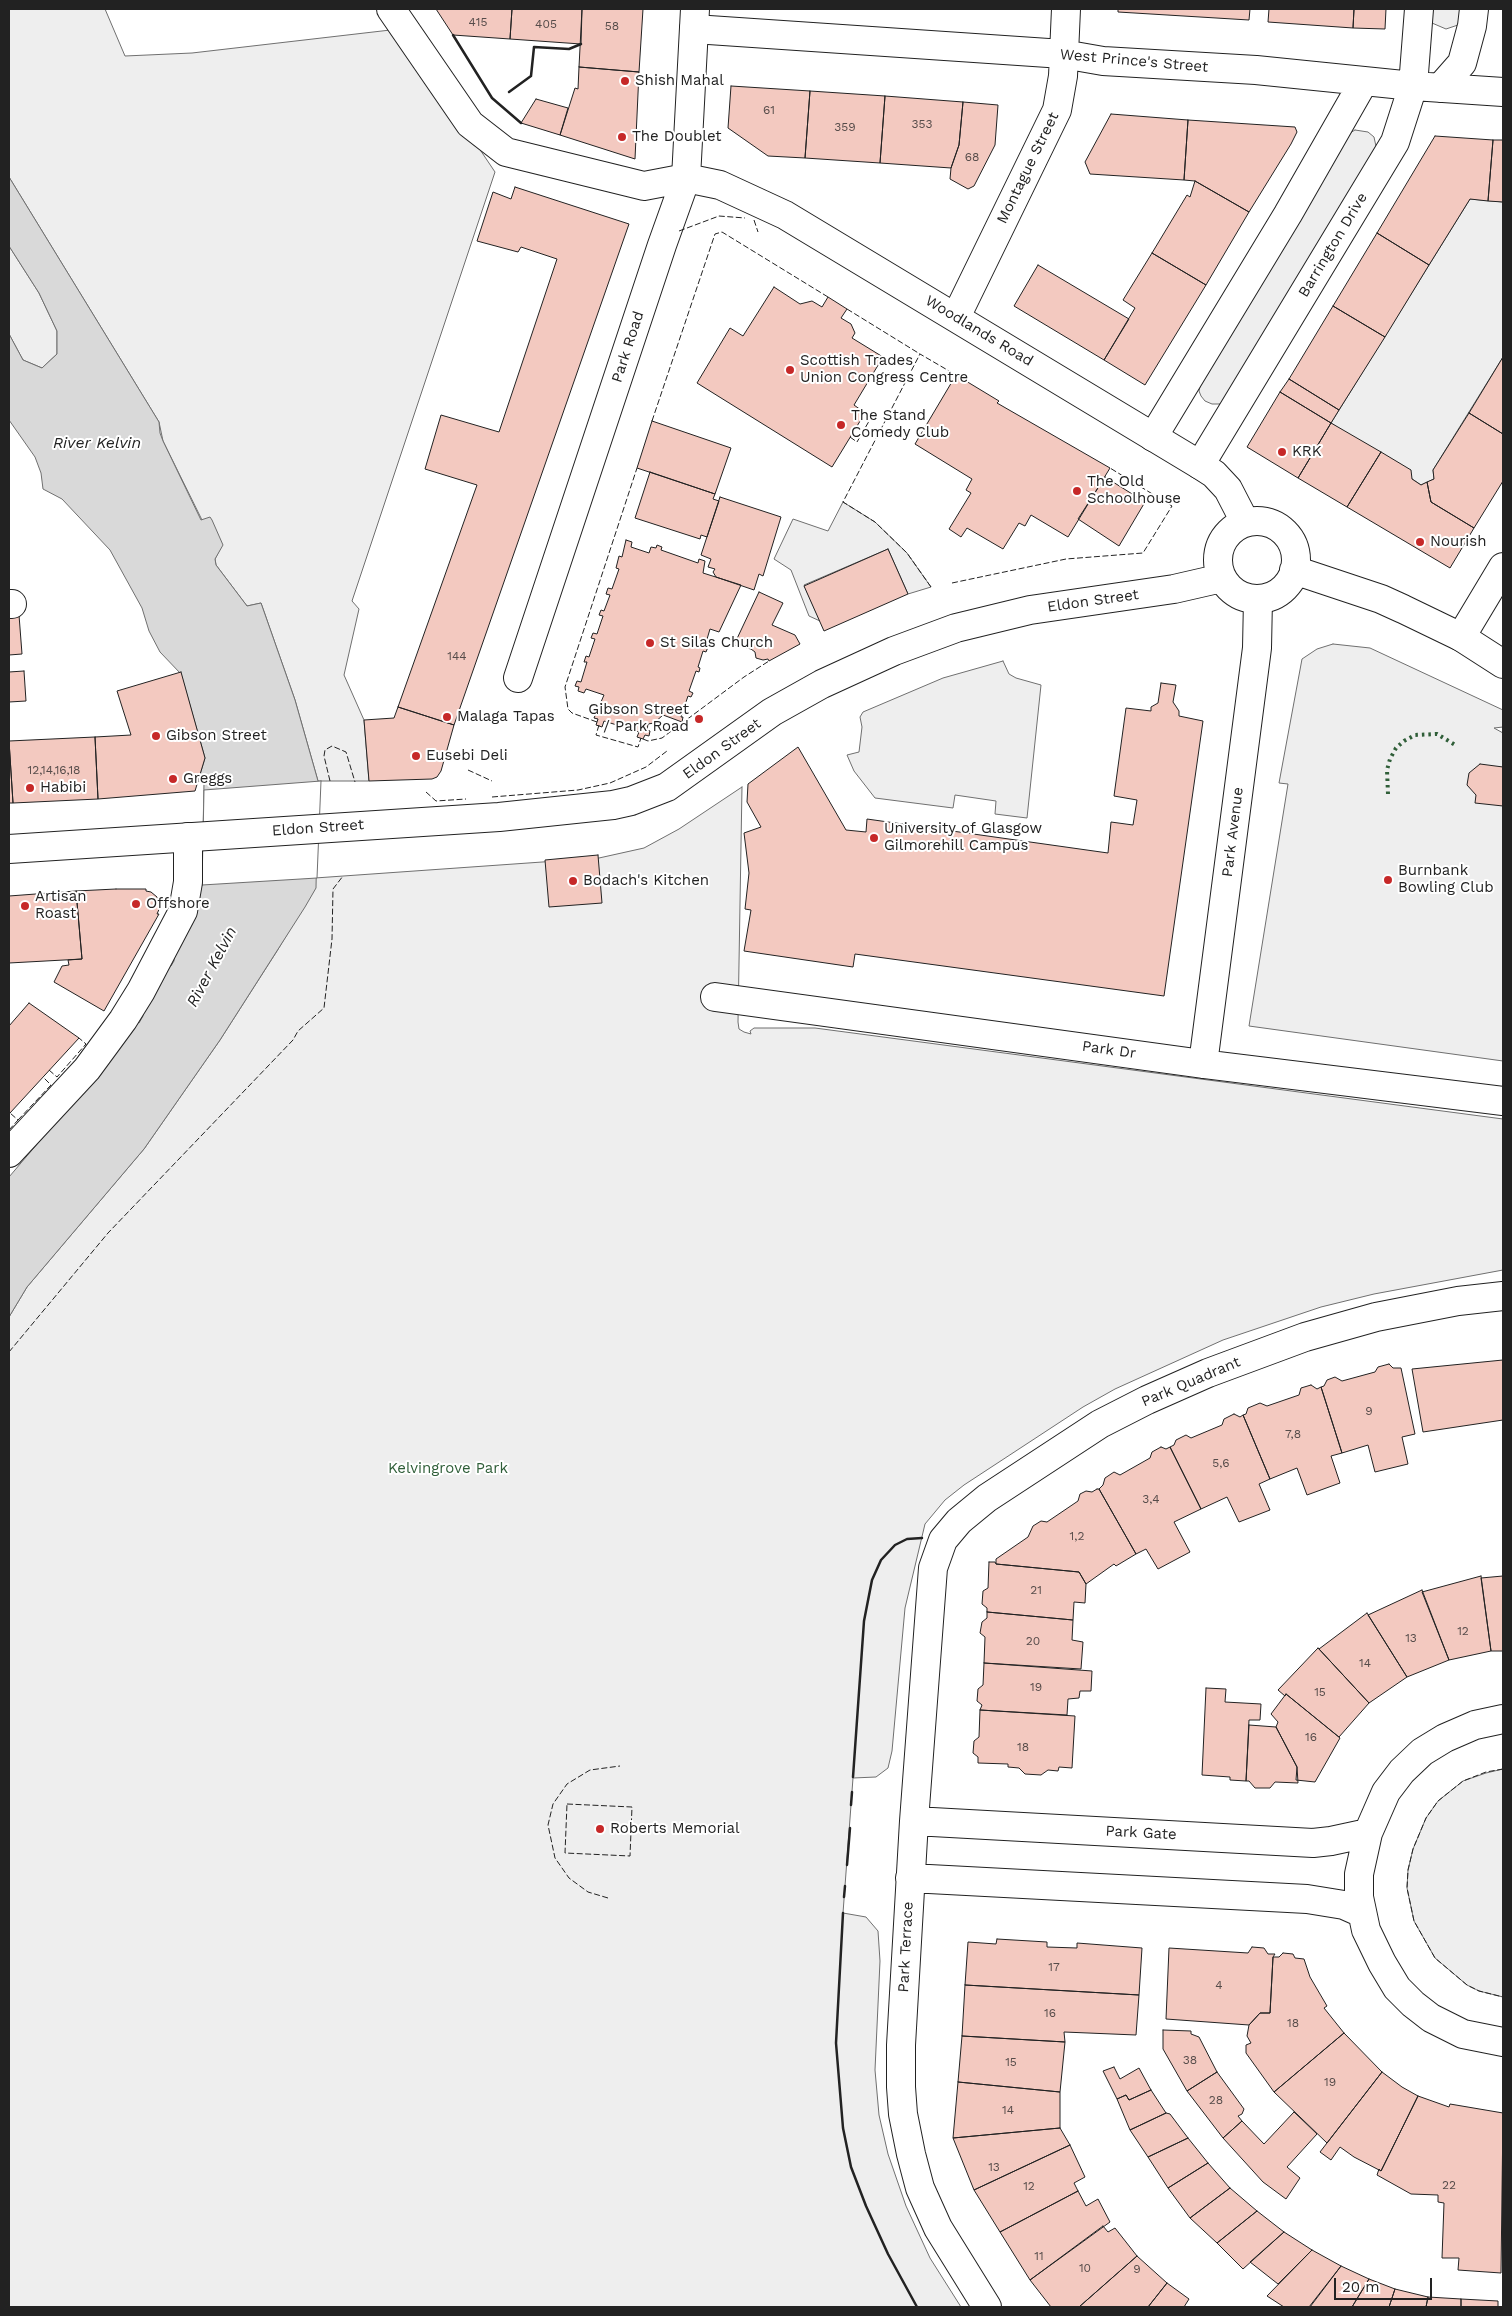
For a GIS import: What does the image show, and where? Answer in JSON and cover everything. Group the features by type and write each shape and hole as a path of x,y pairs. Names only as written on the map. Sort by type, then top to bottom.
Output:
{"street":[{"path":"391,9 470,124 506,152 644,186 686,178"},
{"name":"Montague Street","path":"956,317 1057,110 1063,76 1066,9"},
{"name":"Barrington Drive","path":"1200,465 1395,142 1413,86 1419,9"},
{"path":"1440,88 1462,63 1472,26 1474,9"},
{"name":"Park Road","path":"518,678 652,274 686,178 695,19"},
{"name":"West Prince's Street","path":"695,19 765,34 1063,54 1103,60 1256,70 1413,86 1503,92"},
{"path":"1153,436 1288,214 1364,81"},
{"name":"Woodlands Road","path":"686,178 720,185 785,215 1153,436 1214,474 1228,489 1245,522"},
{"path":"1245,522 1265,522 1284,531 1292,543 1296,556 1294,570 1289,581 1281,590 1270,596 1258,599 1236,593 1222,578 1218,567 1220,545 1234,527 1245,522"},
{"path":"1461,637 1503,567"},
{"path":"1294,570 1381,599 1461,637 1503,664"},
{"name":"Eldon Street","path":"195,836 548,813 587,809 632,801 666,787 684,777 764,718 792,701 848,671 894,651 956,628 1021,612 1174,589 1222,578"},
{"name":"Park Avenue","path":"1203,1064 1257,648 1258,599"},
{"path":"9,849 195,836 183,912 141,991 123,1020 87,1069 9,1153"},
{"name":"Park Dr","path":"715,997 1203,1064 1503,1101"},
{"name":"Park Quadrant","path":"933,1568 943,1540 973,1508 1100,1424 1147,1400 1244,1359 1344,1325 1410,1309 1503,1296"},
{"name":"Park Terrace","path":"933,1568 910,1878 901,2045 901,2088 906,2130 920,2188 938,2228 987,2307"},
{"path":"1503,1719 1474,1725 1445,1738 1422,1752 1402,1771 1386,1792 1368,1833 1359,1874 1359,1897 1366,1930 1397,1988 1431,2018 1463,2034 1503,2042"},
{"name":"Park Gate","path":"914,1821 1312,1843 1331,1842 1368,1833"},
{"path":"910,1878 1307,1899 1344,1906 1362,1913"}],"green space":[{"path":"9,9 105,9 125,56 192,53 399,29 495,172 352,601 359,609 344,675 364,720 369,781 318,781 295,700 261,603 247,606 216,565 215,559 220,549 202,520 163,441 159,422 9,177"},
{"path":"1429,9 1463,9 1458,25 1446,29 1432,23"},
{"path":"1355,130 1368,132 1374,137 1377,151 1226,400 1220,404 1212,404 1205,401 1199,391 1201,382 1350,133"},
{"path":"1470,199 1503,202 1503,357 1433,470 1434,479 1421,485 1331,423"},
{"path":"9,246 39,293 57,331 57,354 42,368 23,360 9,334"},
{"path":"843,502 875,522 907,553 931,587 908,594 888,549 804,585 820,621 809,616 791,570 774,559 793,519 828,531"},
{"name":"Burnbank Bowling Club","path":"1333,644 1370,648 1503,710 1503,727 1494,728 1503,733 1503,1061 1249,1026 1288,784 1279,783 1302,659 1317,649"},
{"path":"1003,661 1009,674 1016,678 1041,685 1027,818 995,814 996,801 955,795 953,808 875,798 854,771 847,755 859,752 862,727 860,717 863,712 943,678"},
{"name":"Kelvingrove Park","path":"742,787 739,1029 751,1034 750,1031 754,1028 815,1028 1503,1119 1503,1270 1374,1294 1321,1307 1223,1340 1115,1389 1083,1407 964,1485 945,1500 925,1524 905,1608 892,1751 888,1768 876,1777 853,1778 843,1913 866,1917 878,1931 880,1961 875,2070 879,2115 888,2154 906,2206 930,2258 961,2307 9,2307 9,1317 27,1287 144,1149 220,1040 315,888 315,878 599,858 644,848 679,829"},
{"path":"1503,1769 1503,1997 1479,1991 1467,1985 1435,1958 1414,1921 1407,1888 1408,1870 1413,1849 1426,1818 1438,1801 1463,1781"}],"water":[{"name":"River Kelvin","path":"9,177 159,422 163,441 201,520 210,517 212,520 223,545 215,559 216,565 247,606 261,603 295,700 318,781 316,888 220,1040 144,1149 27,1287 9,1317 9,1177 84,1089 136,1021 139,1023 143,1016 142,1012 169,965 171,966 174,961 174,954 202,885 204,782 198,781 205,758 181,674 160,652 149,631 142,608 110,550 62,499 43,489 41,473 35,457 9,420 9,334 23,360 42,368 57,354 57,331 39,293 9,246"}],"pier":[{"path":"321,781 317,878 202,885 204,790"}],"building":[{"path":"436,9 512,9 510,39 453,35"},
{"path":"512,9 582,9 581,44 510,39"},
{"path":"582,9 643,9 639,72 579,67"},
{"path":"1118,9 1250,9 1249,20 1118,12"},
{"path":"1269,9 1354,9 1353,28 1268,22"},
{"path":"1354,9 1386,9 1385,29 1353,28"},
{"path":"579,67 639,72 635,159 560,135 575,88 578,89"},
{"path":"731,86 810,91 805,158 768,156 728,128"},
{"path":"810,91 885,96 880,163 805,158"},
{"path":"885,96 963,102 959,145 951,168 880,163"},
{"path":"536,99 568,108 560,135 521,123"},
{"path":"963,102 998,105 995,145 974,186 968,189 950,179 951,168 959,145"},
{"path":"1111,114 1188,120 1184,180 1090,174 1085,162"},
{"path":"1188,120 1295,127 1297,132 1291,144 1249,212 1195,181 1184,180"},
{"path":"1435,136 1493,140 1488,201 1470,199 1429,265 1377,233"},
{"path":"1493,140 1503,140 1503,202 1488,201"},
{"path":"1195,181 1249,212 1206,285 1152,253 1187,195 1190,197"},
{"path":"515,187 629,224 454,725 398,707 477,485 425,469 441,415 499,432 557,259 521,247 518,252 477,241 493,192 511,199"},
{"path":"1377,233 1429,265 1385,337 1333,306"},
{"path":"1152,253 1206,285 1145,385 1104,360 1135,308 1123,300"},
{"path":"1038,265 1129,319 1104,360 1014,306"},
{"name":"Scottish Trades Union Congress Centre","path":"774,287 800,304 812,301 822,307 828,297 847,309 841,318 851,324 855,333 852,338 883,357 854,405 865,413 832,467 697,383 730,328 743,336"},
{"path":"1333,306 1385,337 1339,410 1289,379"},
{"path":"1503,357 1503,434 1469,413"},
{"path":"956,375 999,401 997,403 1110,468 1068,537 1031,515 1025,526 1019,523 1003,549 967,528 961,537 949,529 971,493 966,490 972,479 915,444"},
{"path":"1289,379 1339,410 1331,423 1280,392"},
{"path":"1280,392 1331,423 1298,478 1247,447"},
{"path":"1469,413 1503,434 1503,481 1474,528 1431,502 1427,482 1434,479 1433,470"},
{"path":"652,421 731,448 715,494 637,468"},
{"path":"1331,423 1381,452 1347,507 1298,478"},
{"path":"1381,452 1411,470 1412,479 1421,485 1427,482 1431,502 1474,528 1450,568 1347,507"},
{"path":"650,472 715,494 713,499 719,501 707,537 701,535 700,539 635,518"},
{"path":"1105,477 1145,502 1119,546 1078,519"},
{"path":"720,497 781,517 763,576 759,574 754,590 716,577 713,572 715,569 708,567 711,559 701,555"},
{"name":"St Silas Church","path":"626,540 632,542 631,547 649,553 651,547 656,548 657,545 662,547 661,550 698,563 699,559 705,561 703,573 741,585 719,632 710,629 705,646 708,647 706,652 703,651 698,667 700,668 699,672 696,671 689,691 693,693 691,697 688,696 681,717 683,717 682,722 663,715 654,723 648,724 649,736 645,735 643,739 637,737 639,732 604,721 602,727 596,725 598,719 594,718 604,695 586,689 584,693 578,691 579,687 575,686 577,681 581,682 587,662 584,662 586,656 589,657 595,639 591,638 593,633 597,634 603,616 599,615 601,610 604,611 610,595 606,594 608,588 612,589 619,569 616,568 619,556 622,557"},
{"path":"888,549 908,594 824,631 804,586"},
{"path":"759,592 783,603 772,625 795,635 800,644 769,661 768,659 756,658 755,652 751,649 734,645"},
{"path":"19,615 22,654 9,655 9,616"},
{"path":"24,671 26,701 9,702 9,672"},
{"name":"Gibson Street","path":"181,672 205,758 195,791 98,799 95,737 131,735 117,691"},
{"name":"University of Glasgow Gilmorehill Campus","path":"1161,683 1176,685 1173,702 1179,711 1179,716 1203,721 1164,996 855,954 853,967 744,951 751,910 745,909 749,873 744,833 761,827 747,802 748,784 798,747 846,830 866,832 867,819 1108,853 1111,822 1133,825 1137,800 1114,796 1126,708 1151,711 1151,707 1158,703"},
{"path":"398,707 454,725 441,771 437,777 432,779 369,781 364,720 394,718"},
{"path":"95,737 98,799 13,803 9,741"},
{"path":"9,741 13,803 9,803"},
{"path":"1480,764 1503,767 1503,806 1475,803 1476,795 1467,785 1469,773"},
{"name":"Bodach's Kitchen","path":"598,855 602,903 549,907 545,860"},
{"path":"146,889 146,891 151,892 157,897 160,907 157,914 159,914 104,1011 54,982 62,966 69,965 68,960 82,959 76,891"},
{"path":"76,891 82,959 9,963 9,896"},
{"path":"29,1003 79,1038 10,1113 9,1026"},
{"path":"1503,1360 1503,1420 1423,1432 1412,1369"},
{"path":"1389,1364 1393,1368 1401,1368 1415,1434 1402,1437 1408,1464 1375,1472 1368,1445 1342,1453 1321,1387 1324,1386 1327,1380 1335,1377 1342,1381 1375,1372 1378,1367"},
{"path":"1311,1385 1317,1389 1321,1387 1342,1453 1331,1456 1340,1483 1307,1495 1297,1468 1270,1479 1243,1415 1246,1414 1248,1408 1260,1403 1267,1406 1299,1395 1301,1388"},
{"path":"1234,1414 1240,1417 1243,1415 1270,1479 1259,1484 1270,1510 1239,1522 1227,1497 1201,1509 1170,1447 1174,1445 1176,1440 1186,1435 1191,1438 1222,1425 1224,1419"},
{"path":"1161,1447 1166,1449 1170,1447 1201,1509 1174,1522 1190,1552 1158,1569 1146,1549 1136,1554 1099,1489 1103,1485 1105,1478 1114,1472 1120,1475 1150,1458 1152,1452"},
{"path":"1099,1489 1136,1554 1116,1566 1114,1564 1086,1584 1079,1572 996,1564 996,1559 1028,1537 1033,1526 1041,1521 1047,1522 1078,1501 1080,1494"},
{"path":"989,1562 1079,1572 1086,1584 1085,1603 1074,1602 1073,1620 987,1612 987,1608 982,1604 983,1591 988,1588"},
{"path":"1481,1576 1491,1651 1449,1660 1422,1592"},
{"path":"1503,1576 1503,1651 1491,1651 1481,1578"},
{"path":"1422,1590 1449,1660 1407,1677 1368,1615"},
{"path":"987,1612 1073,1620 1072,1640 1083,1642 1081,1669 984,1663 985,1637 980,1633 982,1622 987,1618"},
{"path":"1367,1613 1407,1677 1369,1703 1319,1649"},
{"path":"1318,1648 1369,1703 1339,1737 1286,1694 1285,1696 1278,1690"},
{"path":"984,1663 1092,1671 1091,1691 1080,1691 1079,1698 1068,1699 1067,1715 980,1710 982,1705 977,1701 978,1689 983,1685"},
{"path":"1206,1688 1226,1689 1225,1702 1261,1704 1260,1720 1249,1720 1246,1781 1230,1780 1230,1777 1202,1775"},
{"path":"1286,1694 1340,1738 1315,1782 1296,1780 1297,1767 1276,1727 1278,1722 1271,1714"},
{"path":"980,1710 1075,1716 1072,1768 1059,1767 1058,1771 1048,1770 1041,1775 1025,1774 1019,1768 1008,1767 1008,1764 978,1763 978,1757 973,1753 974,1741 979,1737"},
{"path":"1249,1725 1276,1727 1297,1767 1298,1783 1275,1782 1270,1788 1255,1788 1249,1781 1246,1781"},
{"path":"997,1939 1047,1942 1047,1947 1077,1948 1077,1943 1142,1948 1139,1995 965,1985 968,1942 996,1944"},
{"path":"1252,1947 1264,1948 1268,1954 1275,1954 1273,1957 1270,2013 1260,2013 1249,2025 1166,2019 1169,1948 1248,1953"},
{"path":"1283,1953 1293,1954 1295,1958 1304,1959 1310,1977 1327,2006 1324,2008 1344,2033 1274,2092 1246,2053 1246,2045 1251,2043 1247,2036 1249,2025 1260,2013 1270,2013 1273,1957 1279,1957"},
{"path":"965,1985 1139,1995 1136,2035 1064,2032 1065,2042 962,2036"},
{"path":"1163,2030 1191,2031 1191,2034 1199,2037 1217,2072 1187,2091 1163,2049"},
{"path":"1344,2033 1382,2072 1327,2143 1274,2092"},
{"path":"962,2036 1065,2042 1060,2092 958,2082"},
{"path":"1114,2067 1120,2079 1139,2068 1151,2090 1129,2100 1126,2095 1117,2099 1103,2071"},
{"path":"1217,2072 1244,2109 1242,2114 1238,2116 1242,2121 1223,2138 1187,2091"},
{"path":"1382,2072 1418,2096 1381,2171 1354,2157 1340,2147 1331,2160 1320,2152"},
{"path":"958,2082 1060,2092 1060,2128 953,2138"},
{"path":"1151,2090 1166,2113 1130,2130 1117,2099 1126,2095 1129,2100"},
{"path":"1418,2096 1449,2107 1450,2104 1503,2113 1501,2273 1458,2270 1459,2258 1442,2258 1444,2203 1438,2202 1438,2195 1411,2194 1377,2175 1379,2169 1381,2171"},
{"path":"1294,2112 1317,2134 1287,2167 1300,2178 1286,2199 1263,2182 1223,2138 1242,2121 1264,2144"},
{"path":"1166,2113 1170,2114 1188,2138 1148,2157 1130,2130"},
{"path":"1060,2128 1070,2145 974,2190 953,2138"},
{"path":"1188,2138 1208,2163 1168,2188 1148,2157"},
{"path":"1070,2145 1085,2177 1074,2183 1078,2191 1000,2232 974,2190"},
{"path":"1208,2163 1230,2188 1190,2218 1168,2188"},
{"path":"1230,2188 1257,2211 1217,2243 1190,2218"},
{"path":"1078,2191 1086,2206 1098,2199 1110,2222 1030,2280 1000,2232"},
{"path":"1257,2211 1284,2232 1243,2269 1217,2243"},
{"path":"1103,2226 1108,2232 1115,2228 1137,2256 1079,2307 1051,2307 1030,2280"},
{"path":"1284,2232 1312,2250 1278,2284 1250,2262"},
{"path":"1312,2250 1341,2266 1309,2307 1284,2307 1267,2296"},
{"path":"1137,2256 1167,2283 1148,2307 1079,2307"},
{"path":"1341,2266 1369,2279 1352,2307 1310,2307"},
{"path":"1369,2279 1395,2289 1389,2307 1352,2307"},
{"path":"1167,2283 1189,2299 1184,2307 1148,2307"},
{"path":"1395,2289 1428,2297 1426,2307 1389,2307"},
{"path":"1428,2297 1461,2299 1461,2307 1426,2307"},
{"path":"1461,2299 1498,2301 1498,2307 1461,2307"}],"hedge":[{"path":"1388,794 1387,770 1390,759 1396,748 1404,741 1415,735 1437,734 1457,746"}],"fence":[{"path":"679,231 719,216 745,218"},
{"path":"754,220 758,232"},
{"path":"652,421 715,234 722,232 828,297"},
{"path":"847,309 920,354"},
{"path":"931,587 907,553 875,522 843,502 920,354 956,375"},
{"path":"850,437 857,442 872,416"},
{"path":"597,722 572,713 568,709 565,687 637,468"},
{"path":"952,583 1066,559 1143,553 1172,506 1110,468"},
{"path":"643,739 648,741 662,738 744,677 769,661"},
{"path":"599,725 596,735 638,747 641,738"},
{"path":"330,781 324,756 325,750 332,746 346,752 355,782"},
{"path":"492,797 578,790 610,783 646,767 667,751"},
{"path":"468,770 492,781"},
{"path":"426,792 436,801 466,799"},
{"path":"9,1352 108,1233 293,1040 298,1031 324,1008 332,939 333,889 343,876"},
{"path":"49,1070 57,1077 86,1044 79,1038"},
{"path":"18,1120 51,1085 43,1077"},
{"path":"9,1130 18,1120 10,1113"},
{"path":"608,1898 588,1892 569,1878 555,1858 548,1825 553,1804 567,1784 590,1770 620,1766"},
{"path":"1503,1769 1486,1772 1463,1781 1438,1801 1426,1818 1413,1849 1408,1870 1407,1888 1414,1921 1435,1958 1467,1985 1479,1991 1503,1997"},
{"path":"567,1804 632,1807 630,1856 565,1853 567,1804"}],"wall":[{"path":"453,35 492,98 521,123"},
{"path":"509,92 531,76 534,47 569,49 581,44"},
{"path":"853,1777 864,1621 872,1580 881,1560 895,1545 907,1539 922,1538"},
{"path":"851,1805 852,1792"},
{"path":"847,1865 850,1828"},
{"path":"844,1897 845,1886"},
{"path":"843,1913 836,2043 843,2128 851,2167 866,2206 888,2254 917,2307"}],"place":[{"name":"Shish Mahal","path":"625,81"},
{"name":"The Doublet","path":"622,137"},
{"name":"Scottish Trades Union Congress Centre","path":"790,370"},
{"name":"The Stand Comedy Club","path":"841,425"},
{"name":"KRK","path":"1282,452"},
{"name":"The Old Schoolhouse","path":"1077,491"},
{"name":"Nourish","path":"1420,542"},
{"name":"St Silas Church","path":"650,643"},
{"name":"Malaga Tapas","path":"447,717"},
{"name":"Gibson Street / Park Road","path":"699,719"},
{"name":"Gibson Street","path":"156,736"},
{"name":"Eusebi Deli","path":"416,756"},
{"name":"Greggs","path":"173,779"},
{"name":"Habibi","path":"30,788"},
{"name":"University of Glasgow Gilmorehill Campus","path":"874,838"},
{"name":"Burnbank Bowling Club","path":"1388,880"},
{"name":"Bodach's Kitchen","path":"573,881"},
{"name":"Offshore","path":"136,904"},
{"name":"Artisan Roast","path":"25,906"},
{"name":"Roberts Memorial","path":"600,1829"}]}
